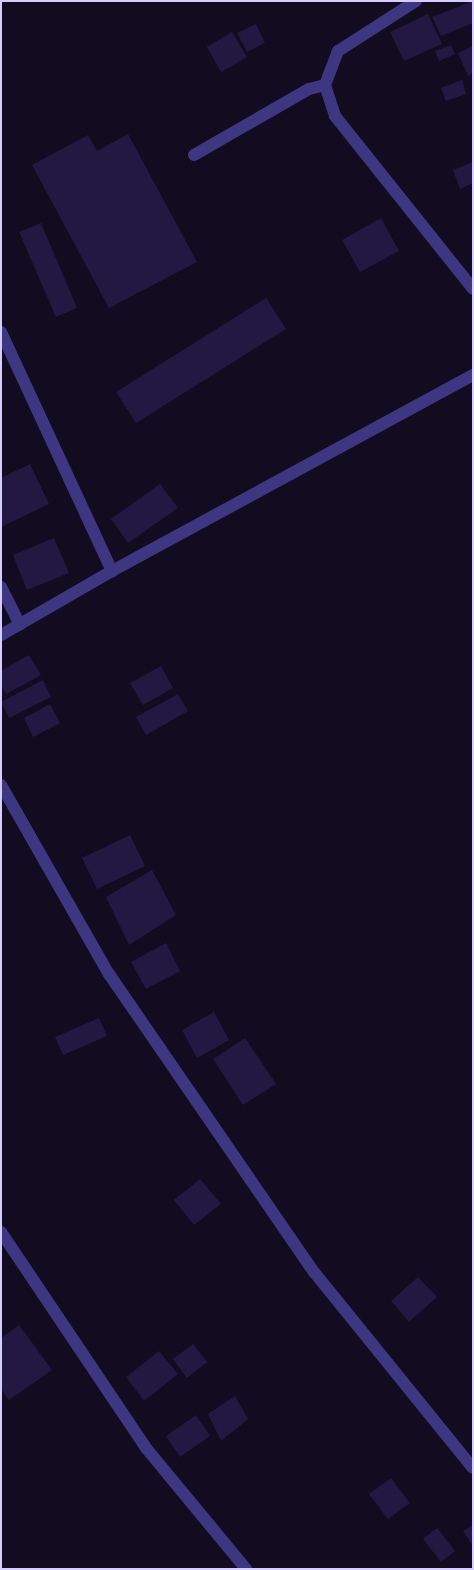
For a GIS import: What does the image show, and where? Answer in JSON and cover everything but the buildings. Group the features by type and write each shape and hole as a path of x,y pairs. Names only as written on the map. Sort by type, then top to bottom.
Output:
{"street":[{"path":"416,1 338,51 324,85 335,116 473,289"},
{"path":"194,155 309,89 324,85"},
{"path":"1,332 112,571"},
{"path":"1,635 112,571 473,374"},
{"path":"1,587 20,625"},
{"path":"1,785 109,974 314,1272 473,1468"},
{"path":"1,1232 146,1448 246,1569"}]}
